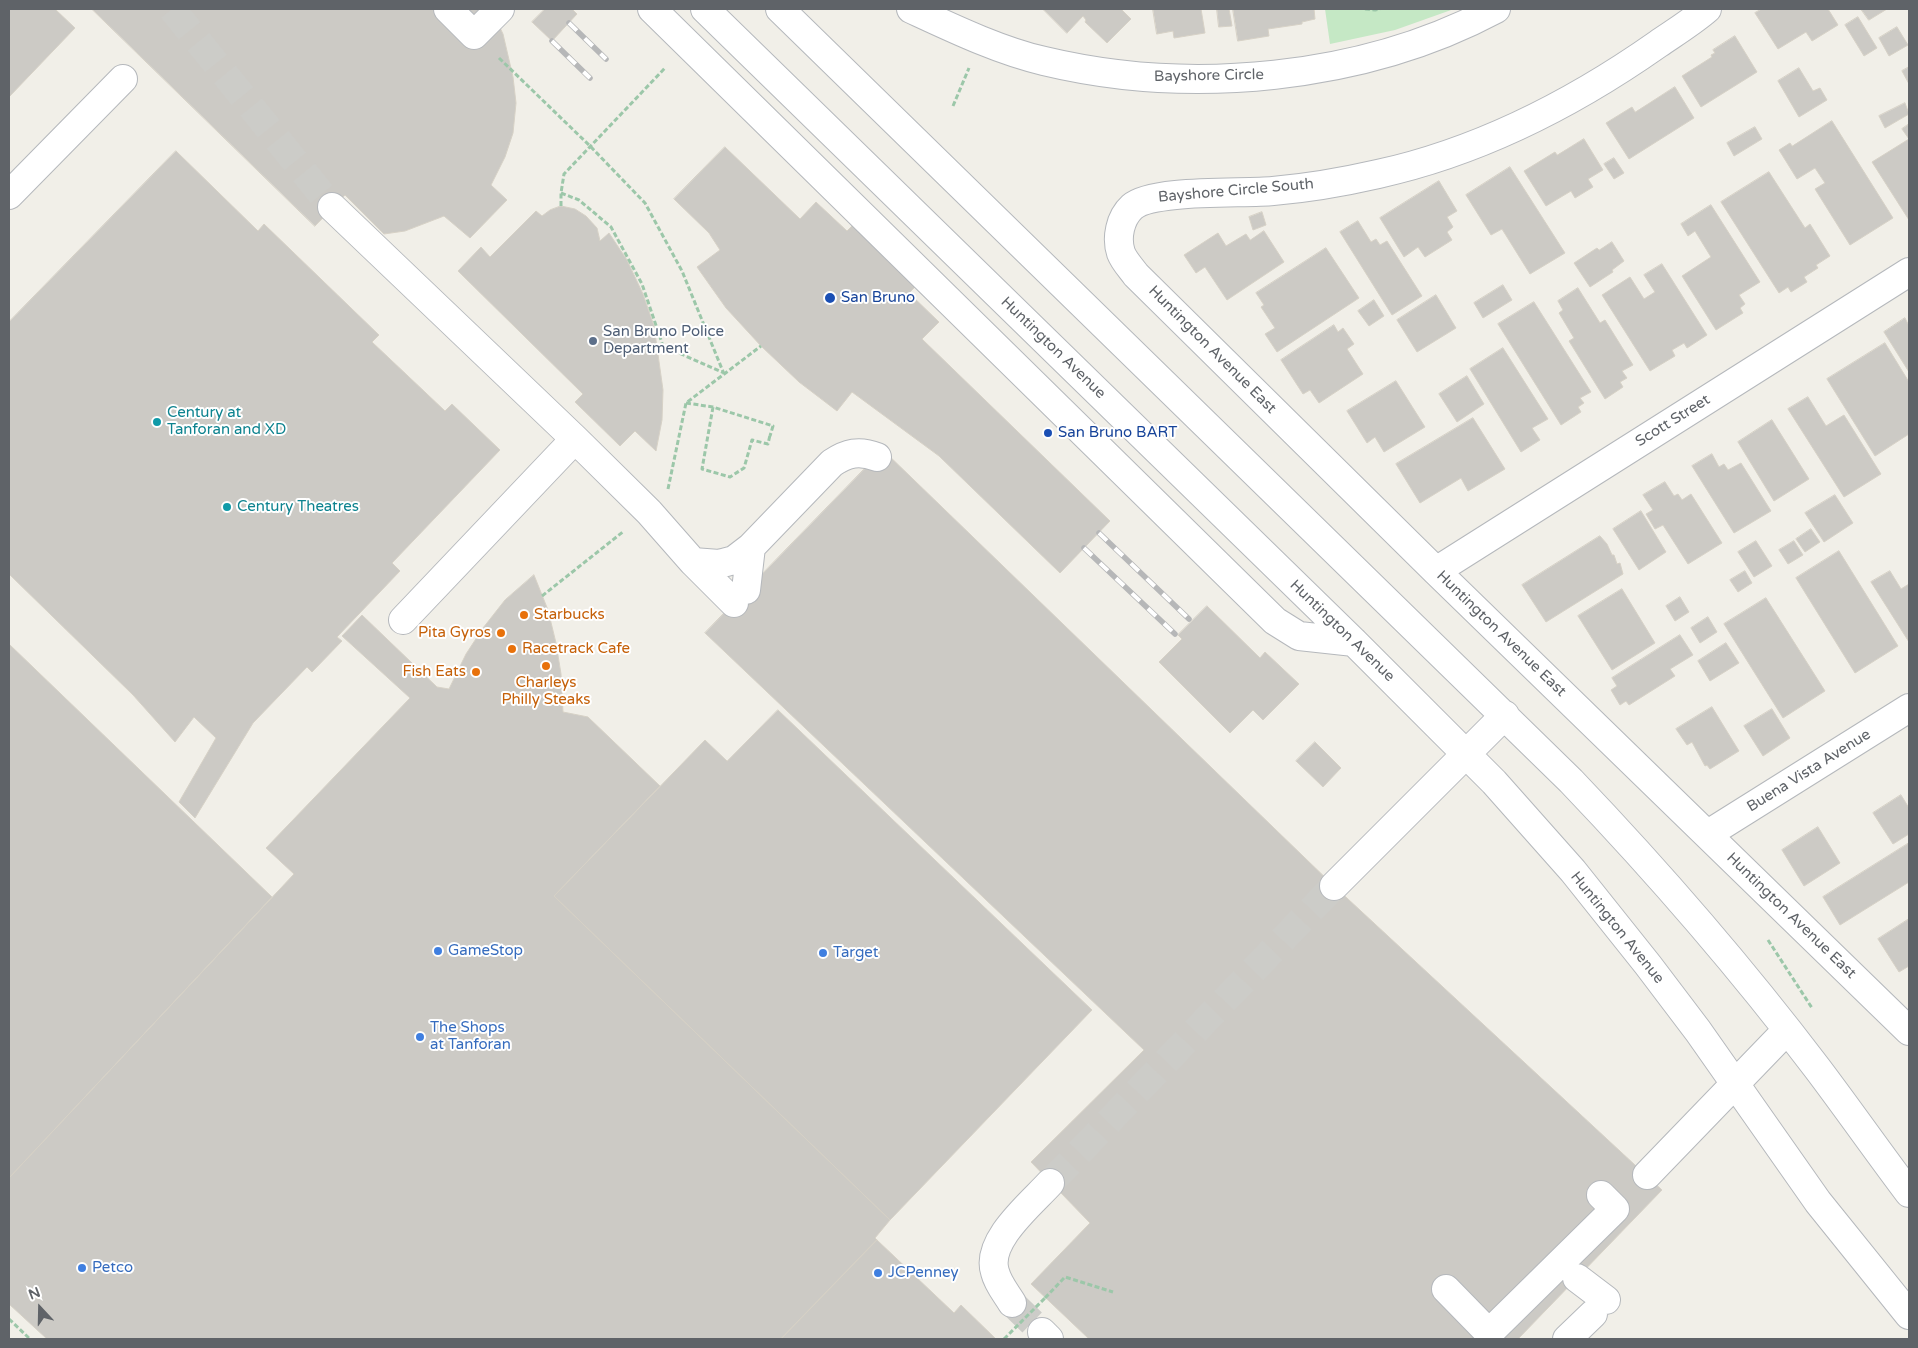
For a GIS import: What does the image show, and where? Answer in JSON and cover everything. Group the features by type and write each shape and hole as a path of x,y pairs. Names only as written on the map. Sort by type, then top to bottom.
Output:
{"street":[{"path":"448,9 474,36 500,9"},
{"path":"652,9 1274,621 1299,636 1354,642"},
{"name":"Huntington Avenue","path":"705,9 1354,642 1467,754 1521,812 1599,902 1698,1031 1818,1202 1909,1316"},
{"path":"780,9 1506,715 1620,833 1714,940 1787,1030 1909,1193"},
{"path":"910,9 956,18"},
{"name":"Bayshore Circle","path":"956,18 980,40 1043,61 1108,73 1182,79 1252,78 1328,67 1403,47 1471,22 1496,9"},
{"name":"Bayshore Circle South","path":"1122,221 1132,207 1152,198 1173,195 1239,194 1310,186 1379,174 1442,156 1508,130 1570,100 1636,60 1707,9"},
{"path":"9,195 123,79"},
{"path":"332,207 575,439 649,512 693,562 740,597 751,546"},
{"name":"Huntington Avenue East","path":"1122,221 1119,237 1121,253 1136,275 1436,571 1909,1031"},
{"name":"Scott Street","path":"1436,571 1909,272"},
{"path":"403,620 575,439"},
{"path":"693,562 719,564 734,560 751,546 832,463 843,456 855,452 877,457"},
{"name":"Buena Vista Avenue","path":"1708,834 1909,708"},
{"path":"1334,886 1506,715"},
{"path":"1647,1175 1787,1030"},
{"path":"1012,1303 1000,1286 994,1271 994,1253 1004,1234 1050,1183"},
{"path":"1446,1289 1489,1333 1615,1209 1601,1195"},
{"path":"1567,1339 1599,1307 1576,1278"}],"path":[{"path":"1365,9 1380,9"},
{"path":"953,106 980,40"},
{"path":"499,58 590,146 645,203 682,271 724,374 663,346 642,284 611,227 579,200 561,193"},
{"path":"561,206 564,174 665,68"},
{"path":"686,403 713,406 773,426 768,444 752,440 744,468 730,477 702,469 713,406"},
{"path":"1767,938 1814,1011"},
{"path":"1004,1339 1066,1277 1113,1292"},
{"path":"9,1319 30,1339"}],"green space":[{"path":"1325,9 1454,9 1395,30 1330,44"}],"building":[{"path":"9,9 55,9 75,28 9,97"},
{"path":"92,9 491,9 503,34 513,77 516,103 513,133 505,157 491,185 507,200 470,238 444,216 405,231 384,234 345,195 315,226"},
{"path":"545,9 572,9 577,14 552,41 532,22"},
{"path":"1043,9 1121,9 1131,19 1107,43 1085,22 1086,20 1083,16 1067,33"},
{"path":"1153,9 1201,9 1205,33 1174,38 1173,31 1157,34"},
{"path":"1217,9 1229,9 1232,26 1219,27"},
{"path":"1233,9 1314,9 1315,19 1302,22 1302,24 1268,29 1269,36 1238,41"},
{"path":"1762,9 1828,9 1838,25 1812,41 1806,32 1778,49 1755,13"},
{"path":"1861,9 1887,9 1869,20"},
{"path":"1858,17 1877,48 1864,56 1845,25"},
{"path":"1897,27 1908,45 1889,56 1879,38"},
{"path":"1735,36 1757,72 1701,107 1682,76 1712,57 1711,55 1715,53 1713,50"},
{"path":"1909,67 1909,84 1902,71"},
{"path":"1799,68 1813,91 1820,88 1827,100 1799,117 1778,81"},
{"path":"1675,87 1694,118 1629,159 1606,123 1632,107 1635,112"},
{"path":"1905,103 1909,114 1885,128 1879,116"},
{"path":"1832,121 1893,218 1850,245 1815,189 1825,183 1815,168 1797,179 1779,150 1790,143 1792,146"},
{"path":"1909,124 1909,139 1902,129"},
{"path":"1755,127 1762,139 1734,156 1727,143"},
{"path":"1584,139 1603,170 1588,179 1593,187 1575,198 1571,191 1546,206 1524,171 1555,152 1557,155"},
{"path":"1909,139 1909,220 1872,162"},
{"path":"725,147 800,219 816,202 847,231 857,221 920,282 909,293 939,322 922,339 1110,521 1060,573 939,456 852,392 837,411 799,382 761,346 726,308 697,267 720,250 709,233 674,199"},
{"name":"Century Theatres","path":"176,151 258,231 264,224 379,335 372,342 445,411 452,404 500,450 392,563 400,571 337,637 342,641 312,672 307,667 253,723 195,818 179,802 216,738 194,717 175,742 133,695 9,574 9,322"},
{"path":"1614,158 1624,173 1614,179 1604,164"},
{"path":"1510,167 1565,253 1530,274 1502,229 1491,235 1466,195"},
{"path":"1769,172 1805,228 1810,224 1830,256 1816,265 1818,268 1804,277 1807,282 1791,292 1788,287 1779,293 1721,202"},
{"path":"1439,181 1457,211 1447,217 1453,227 1447,232 1452,240 1425,257 1418,247 1404,257 1380,218"},
{"path":"1711,205 1760,282 1739,295 1745,304 1740,308 1743,313 1716,330 1682,276 1711,257 1695,231 1688,236 1681,224"},
{"name":"San Bruno Police Department","path":"561,206 575,209 586,216 597,228 600,241 609,233 627,260 643,294 654,326 663,390 662,420 656,451 635,431 620,446 575,402 583,394 458,271 481,247 490,257 536,211 542,216 550,210"},
{"path":"1262,212 1266,225 1253,230 1249,217"},
{"path":"1358,221 1371,242 1376,239 1380,245 1387,241 1422,296 1392,315 1340,232"},
{"path":"1264,231 1284,262 1227,300 1205,267 1196,273 1184,255 1218,233 1226,246 1246,234 1250,240"},
{"path":"1612,242 1624,261 1612,270 1613,272 1590,287 1574,263 1597,248 1599,250"},
{"path":"1326,248 1359,298 1277,352 1265,334 1275,328 1261,307 1264,305 1256,293"},
{"path":"1662,264 1707,335 1687,348 1684,343 1672,350 1675,356 1650,371 1602,295 1630,277 1644,299 1655,292 1644,275"},
{"path":"1503,285 1512,300 1483,318 1474,303"},
{"path":"1578,288 1600,323 1605,320 1633,365 1622,371 1627,378 1620,382 1623,387 1605,399 1569,341 1574,338 1559,313 1563,310 1558,301"},
{"path":"1436,295 1456,328 1417,352 1397,320"},
{"path":"1374,300 1384,316 1369,326 1358,311"},
{"path":"1534,302 1591,392 1580,398 1584,403 1578,407 1581,412 1561,425 1498,324"},
{"path":"1905,318 1909,326 1909,372 1884,332"},
{"path":"1334,325 1338,332 1343,328 1354,344 1347,349 1363,374 1319,403 1310,390 1303,394 1281,360"},
{"path":"1885,343 1909,382 1909,434 1875,456 1827,379"},
{"path":"1503,348 1548,419 1532,428 1540,440 1521,452 1470,369"},
{"path":"1467,376 1484,404 1457,422 1439,394"},
{"path":"1396,381 1425,427 1384,452 1375,437 1367,443 1347,411"},
{"path":"1808,397 1826,426 1844,415 1881,474 1844,497 1788,409"},
{"path":"1473,418 1505,469 1468,491 1461,478 1420,503 1396,464"},
{"path":"1772,420 1809,479 1774,501 1738,442"},
{"path":"883,450 1334,886 1662,1190 1518,1339 1089,1339 1031,1284 1090,1223 1031,1162 1144,1050 705,633"},
{"path":"1712,454 1719,467 1724,464 1728,470 1741,463 1771,511 1734,533 1692,466"},
{"path":"1665,482 1674,496 1678,494 1682,500 1691,494 1722,543 1688,564 1663,525 1655,529 1646,514 1653,510 1643,495"},
{"path":"1835,495 1853,523 1824,542 1805,513"},
{"path":"1641,511 1666,552 1639,570 1613,529"},
{"path":"1811,529 1820,542 1805,552 1796,539"},
{"path":"1600,536 1607,544 1612,555 1614,555 1617,564 1620,563 1623,574 1546,622 1522,585"},
{"path":"1756,541 1772,566 1754,577 1738,552"},
{"path":"1794,541 1803,555 1788,564 1779,550"},
{"path":"1839,551 1898,646 1855,673 1796,578"},
{"path":"1745,571 1752,583 1738,592 1730,580"},
{"path":"1890,571 1901,589 1909,584 1909,642 1871,582"},
{"name":"The Shops at Tanforan","path":"534,575 548,610 556,643 561,674 563,712 588,717 660,786 554,896 890,1220 875,1238 877,1240 781,1339 47,1339 9,1304 9,1178 294,874 266,848 410,698 342,636 362,615 437,687 449,689 466,654 483,628 505,600"},
{"path":"1622,589 1655,643 1612,670 1578,616"},
{"path":"1680,597 1689,612 1675,621 1666,606"},
{"path":"1766,598 1825,691 1783,718 1724,624"},
{"path":"1207,606 1260,658 1265,652 1299,684 1263,720 1253,710 1230,733 1159,662 1182,639 1178,635"},
{"path":"1708,617 1717,632 1700,643 1691,628"},
{"path":"1680,635 1693,655 1670,669 1675,676 1629,705 1626,701 1620,705 1611,690 1617,686 1612,678"},
{"path":"1726,643 1739,663 1710,681 1698,661"},
{"path":"9,644 272,897 9,1178"},
{"path":"1712,707 1739,751 1710,769 1707,765 1705,766 1692,742 1687,745 1676,729"},
{"path":"1772,709 1790,738 1763,756 1744,726"},
{"name":"Target","path":"778,710 1092,1010 890,1220 554,896 705,740 727,761"},
{"path":"1315,742 1341,768 1323,787 1296,761"},
{"path":"1901,795 1909,808 1909,834 1893,844 1873,813"},
{"path":"1818,827 1840,863 1804,886 1782,850"},
{"path":"1909,843 1909,882 1840,925 1823,897"},
{"path":"1909,919 1909,966 1899,972 1878,939"},
{"name":"JCPenney","path":"877,1240 954,1313 961,1305 996,1339 781,1339"}],"tunnel":[{"path":"172,9 332,207"},
{"path":"1050,1183 1334,886"},
{"path":"1012,1303 1042,1332"}],"railway":[{"path":"569,23 606,59"},
{"path":"552,41 590,78"},
{"path":"1099,533 1189,619"},
{"path":"1084,548 1175,634"}],"place":[{"name":"San Bruno","path":"830,298"},
{"name":"San Bruno Police Department","path":"593,341"},
{"name":"Century at Tanforan and XD","path":"157,422"},
{"name":"San Bruno BART","path":"1048,433"},
{"name":"Century Theatres","path":"227,507"},
{"name":"Starbucks","path":"524,615"},
{"name":"Pita Gyros","path":"501,633"},
{"name":"Racetrack Cafe","path":"512,649"},
{"name":"Charleys Philly Steaks","path":"546,666"},
{"name":"Fish Eats","path":"476,672"},
{"name":"GameStop","path":"438,951"},
{"name":"Target","path":"823,953"},
{"name":"The Shops at Tanforan","path":"420,1037"},
{"name":"Petco","path":"82,1268"},
{"name":"JCPenney","path":"878,1273"}]}
